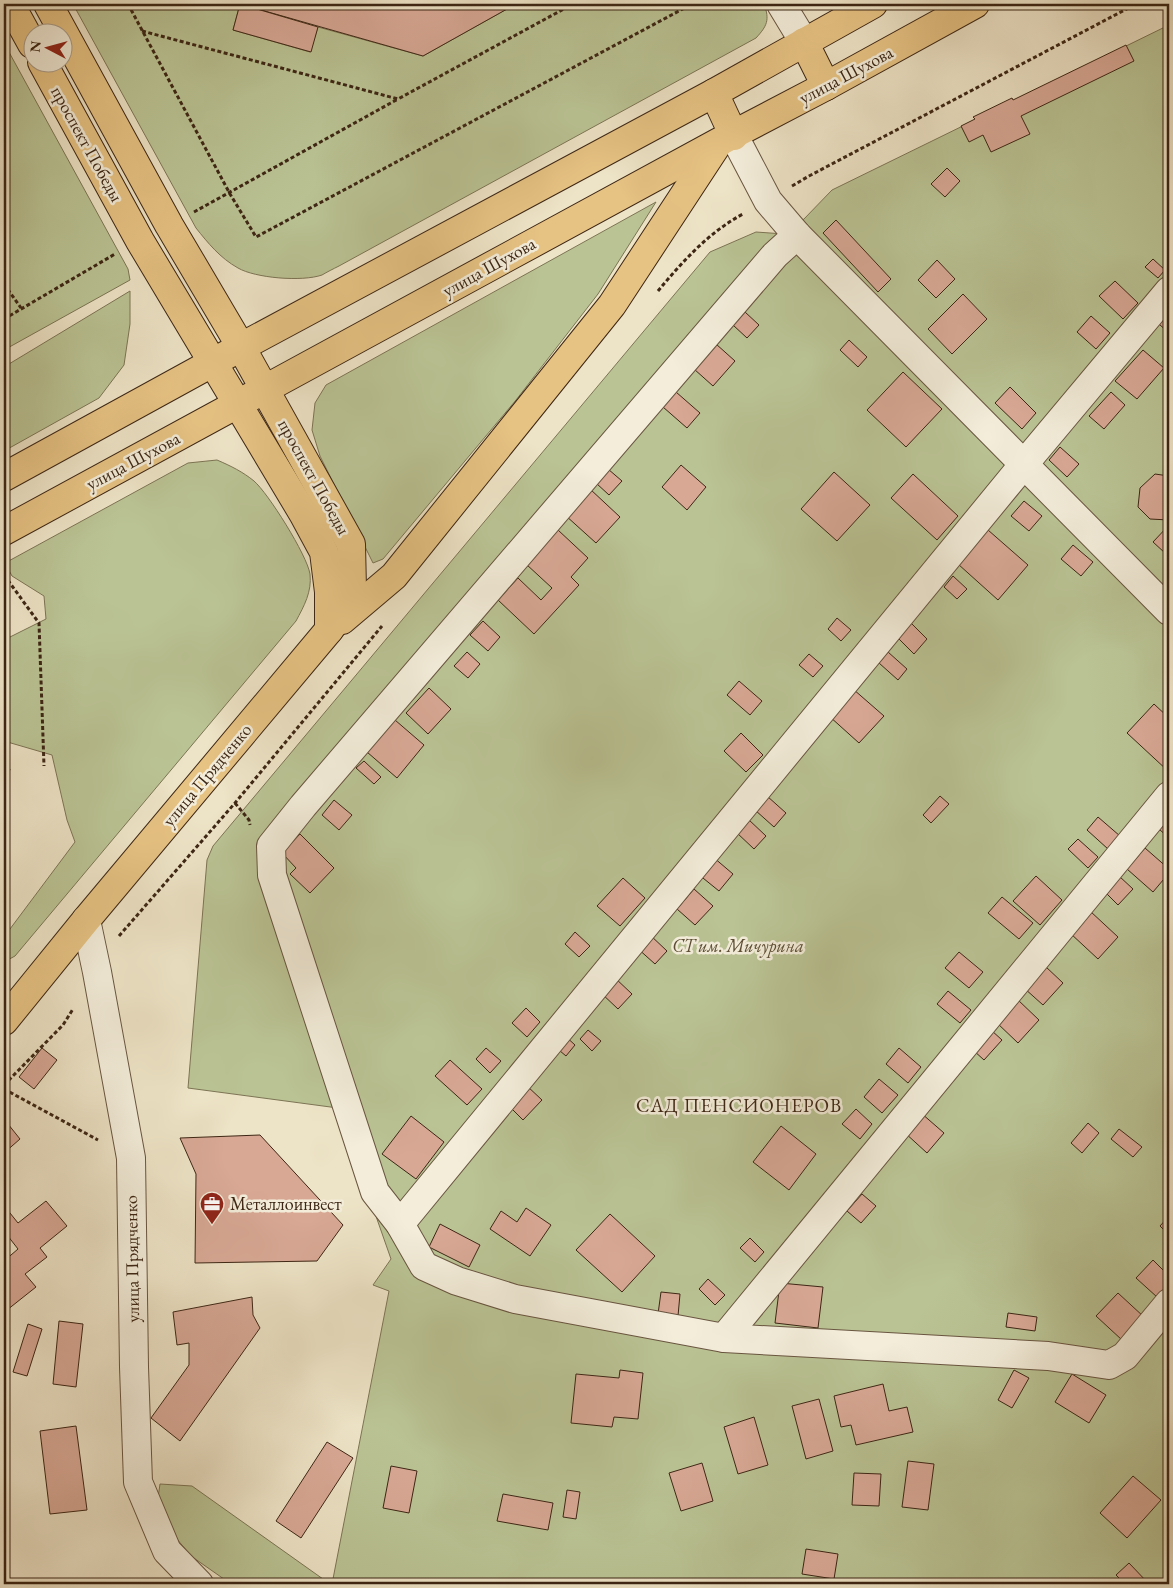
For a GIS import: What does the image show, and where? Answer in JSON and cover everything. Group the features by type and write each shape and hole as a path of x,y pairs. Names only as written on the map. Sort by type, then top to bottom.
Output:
{"main road":[{"path":"10,4 22,26"},
{"name":"проспект Победы","path":"48,4 169,225 265,389 351,544 352,589 343,612 329,630"},
{"path":"4,477 241,347 714,93 873,4"},
{"name":"улица Шухова","path":"4,531 975,4"},
{"path":"804,42 826,86"},
{"name":"проспект Победы","path":"48,72 140,240 304,515 324,552 329,592 329,630"},
{"path":"329,630 394,576 612,306 726,139 714,93"},
{"name":"улица Прядченко","path":"6,1014 329,630"}],"street":[{"path":"781,4 804,42"},
{"path":"726,139 768,201 797,235 1169,610"},
{"path":"797,235 775,255 303,806 271,846 272,876 375,1192 400,1224 424,1266 457,1281 515,1299 724,1338 1048,1356 1109,1365 1124,1356 1169,1303"},
{"path":"400,1224 1024,464 1169,291"},
{"path":"724,1338 1169,796"},
{"name":"улица Прядченко","path":"86,920 98,972 131,1158 133,1357 138,1482 167,1551 198,1584"}],"path":[{"path":"128,4 230,194 256,237 692,4"},
{"path":"230,194 398,99 573,4"},
{"path":"657,292 682,262 730,221 809,176 1136,4"},
{"path":"142,30 398,99"},
{"path":"4,284 21,308"},
{"path":"4,575 39,623 44,766"},
{"path":"131,1158 4,1087 63,1025 98,972 120,934 241,796 386,621"}],"green space":[{"path":"73,4 240,4 233,30 310,52 318,27 423,56 516,4 764,4 767,19 763,30 756,38 339,266 322,275 313,277 279,278 255,274 238,268 220,255 196,228"},
{"name":"СТ им. Мичурина","path":"1169,25 1169,1584 332,1584 389,1291 373,1285 391,1259 338,1108 188,1088 207,860 213,846 710,252 756,232 784,234 804,219 832,190"},
{"path":"4,43 128,269 130,280 4,350"},
{"path":"656,202 598,294 516,400 383,559 373,563 320,456 312,430 315,403 326,385"},
{"path":"130,291 130,324 124,365 99,398 4,451 4,367"},
{"path":"217,460 246,475 254,481 268,498 302,553 310,574 309,593 296,621 15,956 4,962 4,937 75,842 67,820 52,755 4,741 4,640 46,619 44,596 12,576 5,563 188,463"},
{"path":"160,1484 192,1486 330,1584 231,1584 191,1556 167,1527 158,1498"}],"building":[{"path":"240,4 516,4 423,56"},
{"path":"240,4 318,27 311,52 233,30"},
{"path":"1126,45 1134,61 1021,116 1030,134 991,152 983,135 969,142 961,126 975,119 973,117 1012,98 1013,100"},
{"path":"947,168 960,181 945,197 931,184"},
{"path":"836,220 891,279 878,292 823,233"},
{"path":"1153,259 1165,270 1158,278 1145,267"},
{"path":"937,260 955,279 936,298 918,280"},
{"path":"1115,281 1138,303 1123,319 1099,296"},
{"path":"963,294 987,319 952,354 928,329"},
{"path":"745,312 759,325 747,338 733,325"},
{"path":"1169,313 1169,333 1159,324"},
{"path":"1091,316 1110,333 1096,349 1077,332"},
{"path":"849,340 867,357 858,367 840,350"},
{"path":"716,344 735,361 713,386 694,369"},
{"path":"1143,350 1164,368 1137,399 1115,381"},
{"path":"903,372 942,409 906,447 867,410"},
{"path":"1010,387 1036,413 1022,429 995,403"},
{"path":"676,392 700,413 687,428 663,407"},
{"path":"1111,392 1125,405 1104,429 1089,416"},
{"path":"1060,447 1079,464 1067,477 1049,460"},
{"path":"681,465 706,487 687,510 662,487"},
{"path":"608,469 622,481 609,495 596,483"},
{"path":"834,472 870,505 837,541 801,509"},
{"path":"913,474 958,516 937,540 891,498"},
{"path":"1155,474 1169,476 1169,520 1150,519 1138,507 1140,488"},
{"path":"590,489 620,517 596,543 565,515"},
{"path":"1024,501 1042,516 1029,531 1011,516"},
{"path":"1169,525 1169,549 1165,553 1153,542"},
{"path":"558,530 588,558 571,577 579,585 534,634 498,600 518,578 541,600 552,588 526,564"},
{"path":"988,530 1028,565 998,600 958,564"},
{"path":"1073,545 1093,562 1081,576 1061,559"},
{"path":"953,576 967,589 957,599 944,587"},
{"path":"837,618 851,630 841,641 828,629"},
{"path":"483,621 500,637 488,651 470,635"},
{"path":"911,623 927,639 914,654 897,637"},
{"path":"467,652 480,664 468,678 454,666"},
{"path":"888,652 907,669 898,680 879,663"},
{"path":"809,654 823,666 813,677 799,665"},
{"path":"739,681 762,701 750,715 727,695"},
{"path":"429,688 451,709 428,734 406,713"},
{"path":"853,689 884,716 859,743 829,716"},
{"path":"1154,704 1169,718 1168,771 1127,733"},
{"path":"395,720 424,745 397,778 367,752"},
{"path":"741,733 763,755 746,772 724,751"},
{"path":"364,761 381,777 374,784 356,768"},
{"path":"4,768 10,769 4,791"},
{"path":"767,796 786,813 774,827 755,810"},
{"path":"940,796 949,804 931,823 923,815"},
{"path":"334,800 352,815 339,830 322,815"},
{"path":"1098,817 1120,836 1108,849 1087,830"},
{"path":"1169,818 1169,838 1159,829"},
{"path":"748,819 766,836 754,849 736,832"},
{"path":"300,834 334,868 310,893 290,874 296,868 282,853"},
{"path":"1078,839 1098,857 1088,868 1068,849"},
{"path":"1145,848 1169,869 1169,873 1153,892 1127,869"},
{"path":"713,857 733,874 719,891 698,874"},
{"path":"1036,876 1062,900 1040,925 1013,901"},
{"path":"1119,876 1133,889 1118,905 1105,892"},
{"path":"623,878 645,898 620,926 597,906"},
{"path":"694,889 713,906 695,925 677,909"},
{"path":"1002,897 1033,923 1019,939 988,913"},
{"path":"1090,911 1118,937 1098,959 1070,933"},
{"path":"575,932 590,946 579,957 565,944"},
{"path":"649,934 667,951 655,964 636,947"},
{"path":"959,952 983,972 969,988 945,968"},
{"path":"1045,966 1063,983 1043,1005 1024,988"},
{"path":"614,977 632,994 618,1009 600,992"},
{"path":"948,991 971,1010 960,1023 937,1004"},
{"path":"1017,999 1039,1020 1018,1043 996,1022"},
{"path":"526,1008 540,1022 527,1037 512,1023"},
{"path":"588,1030 601,1041 592,1051 580,1039"},
{"path":"991,1030 1002,1040 984,1060 973,1050"},
{"path":"563,1034 575,1045 566,1056 553,1045"},
{"path":"42,1048 57,1060 34,1089 19,1077"},
{"path":"486,1048 501,1061 490,1073 476,1059"},
{"path":"899,1048 921,1067 908,1083 886,1064"},
{"path":"450,1060 482,1089 467,1105 435,1076"},
{"path":"879,1079 898,1095 882,1113 864,1097"},
{"path":"526,1085 542,1100 523,1120 507,1104"},
{"path":"856,1109 872,1124 860,1139 842,1124"},
{"path":"921,1113 944,1133 927,1153 904,1132"},
{"path":"411,1116 444,1142 416,1179 382,1154"},
{"path":"4,1119 20,1139 4,1153"},
{"path":"1088,1123 1099,1133 1082,1153 1071,1143"},
{"path":"781,1126 816,1154 789,1190 753,1162"},
{"path":"1119,1129 1142,1147 1133,1157 1111,1139"},
{"path":"260,1135 343,1225 317,1261 195,1263 196,1174 180,1138"},
{"path":"862,1194 876,1206 861,1223 847,1211"},
{"path":"46,1201 67,1226 40,1248 47,1257 25,1274 36,1287 7,1310 4,1307 4,1261 18,1249 4,1231 4,1210 6,1208 18,1223"},
{"path":"526,1208 551,1225 530,1256 490,1229 501,1211 517,1222"},
{"path":"610,1214 655,1256 622,1292 576,1250"},
{"path":"1169,1216 1169,1235 1160,1226"},
{"path":"440,1224 480,1245 469,1267 429,1247"},
{"path":"750,1238 764,1252 755,1262 740,1248"},
{"path":"1153,1260 1169,1276 1169,1284 1157,1297 1136,1278"},
{"path":"708,1279 725,1295 715,1305 699,1289"},
{"path":"780,1283 823,1287 818,1328 775,1323"},
{"path":"661,1292 680,1294 678,1316 658,1314"},
{"path":"1118,1293 1144,1317 1122,1340 1096,1316"},
{"path":"252,1297 253,1315 260,1328 180,1441 151,1418 189,1365 189,1343 177,1345 173,1312"},
{"path":"1008,1313 1037,1317 1035,1331 1006,1327"},
{"path":"59,1321 83,1324 76,1387 53,1384"},
{"path":"28,1324 42,1329 27,1376 13,1372"},
{"path":"620,1370 643,1373 638,1419 614,1417 612,1427 571,1423 576,1374 619,1378"},
{"path":"1014,1370 1029,1378 1012,1408 998,1400"},
{"path":"1072,1374 1106,1395 1089,1423 1055,1402"},
{"path":"883,1384 889,1411 907,1407 913,1432 856,1445 851,1425 841,1427 834,1396"},
{"path":"819,1399 833,1451 806,1459 792,1406"},
{"path":"754,1417 768,1465 738,1474 724,1427"},
{"path":"1169,1421 1169,1433 1163,1427"},
{"path":"76,1426 87,1510 50,1514 40,1431"},
{"path":"327,1442 353,1458 301,1538 276,1521"},
{"path":"908,1461 934,1464 928,1510 902,1507"},
{"path":"702,1463 713,1501 681,1511 669,1473"},
{"path":"391,1466 417,1471 409,1513 383,1508"},
{"path":"854,1473 881,1474 879,1506 852,1505"},
{"path":"1133,1476 1161,1500 1127,1538 1100,1513"},
{"path":"567,1490 580,1492 576,1519 563,1517"},
{"path":"503,1494 553,1503 548,1530 497,1521"},
{"path":"806,1549 838,1554 834,1579 802,1574"},
{"path":"1129,1563 1149,1584 1119,1584 1122,1581 1116,1575"}],"place":[{"name":"Металлоинвест","path":"212,1225"}],"district":[{"name":"САД ПЕНСИОНЕРОВ","path":"739,1105"}]}
